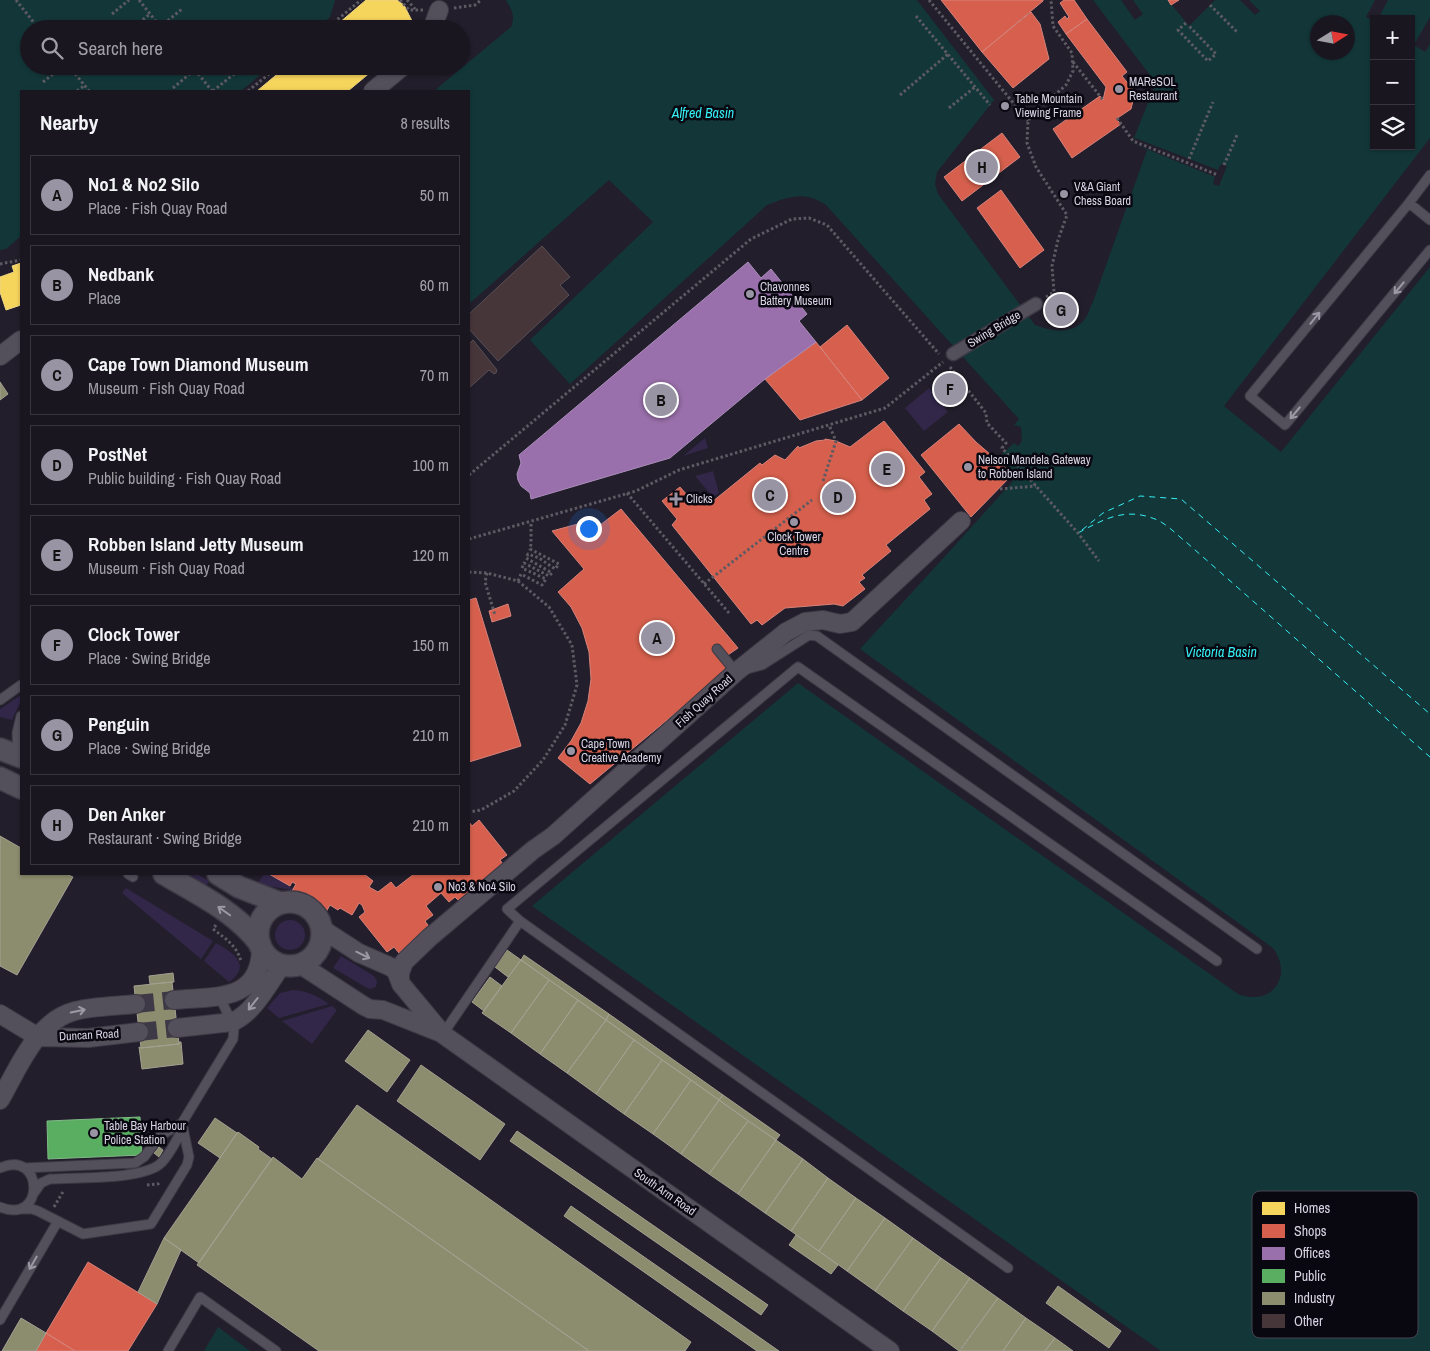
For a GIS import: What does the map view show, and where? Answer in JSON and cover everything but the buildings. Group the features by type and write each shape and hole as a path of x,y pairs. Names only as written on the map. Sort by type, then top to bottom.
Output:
{"street":[{"path":"435,20 439,10"},
{"path":"374,90 392,75"},
{"name":"Swing Bridge","path":"949,357 1036,304"},
{"path":"0,356 20,341"},
{"name":"Fish Quay Road","path":"383,1010 394,1005 402,992 400,973 404,962 429,938 533,850 553,836 736,672 786,632 804,622 823,620 840,624 852,622 961,521"},
{"path":"0,778 20,788"},
{"path":"166,875 225,911 250,931 260,947 272,960 292,965 308,961 321,944 322,929 319,920 307,906 299,903 280,903 271,908 263,917 258,934 260,947 259,968 246,986 237,992 174,1000"},
{"path":"220,875 240,887 280,903"},
{"name":"South Arm Road","path":"322,929 359,953 391,967 442,1034"},
{"path":"177,1028 232,1022 239,1019 292,965"},
{"name":"South Arm Road","path":"292,965 370,1009 383,1010 442,1034 890,1351"},
{"name":"Duncan Road","path":"0,1100 29,1049 48,1026 66,1014 136,1004"},
{"path":"0,1014 38,1037"},
{"name":"Duncan Road","path":"38,1037 88,1038 139,1032"}],"lane":[{"path":"1430,175 1250,396 1285,425 1430,250"},
{"path":"1409,203 1430,220"},
{"path":"717,649 736,672 762,665 809,635 818,636 1257,949"},
{"path":"1008,1268 520,921 507,909 798,667 1217,961"},
{"path":"0,700 20,686"},
{"path":"13,754 20,720"},
{"path":"442,1034 520,921"},
{"path":"21,1209 27,1205 40,1183 50,1178 132,1175 152,1169 164,1160 233,1039 234,1028 219,995"},
{"path":"0,1168 8,1165 24,1168 135,1163 144,1158 160,1136 183,1126"},
{"path":"2,1210 32,1209 84,1234 151,1224 187,1164 189,1157 183,1126"},
{"path":"24,1168 33,1178 34,1193"},
{"path":"0,1320 58,1221"},
{"path":"168,1351 200,1297 276,1351"}],"path":[{"path":"16,0 32,20"},
{"path":"112,14 129,0"},
{"path":"139,0 155,20"},
{"path":"337,20 361,0"},
{"path":"400,0 409,10 439,10"},
{"path":"407,0 416,10"},
{"path":"471,0 475,5 481,0"},
{"path":"929,0 1028,121"},
{"path":"1036,304 1054,292 1052,266 1058,240 1067,215 1036,167 1027,143 1028,121 1034,113 1066,85 1073,71 1072,52 1054,26 1051,0"},
{"path":"1210,5 1237,32"},
{"path":"170,20 182,9"},
{"path":"142,20 150,14"},
{"path":"916,16 990,105"},
{"path":"1187,24 1216,54 1208,61 1178,30 1187,24"},
{"path":"900,95 948,54"},
{"path":"1072,62 1103,100"},
{"path":"43,82 52,75"},
{"path":"76,75 88,90"},
{"path":"174,88 189,75"},
{"path":"199,75 211,90"},
{"path":"213,90 233,75"},
{"path":"249,90 268,75"},
{"path":"78,90 84,86"},
{"path":"949,108 975,87"},
{"path":"1189,159 1213,102"},
{"path":"1117,118 1133,141 1218,174"},
{"path":"1224,165 1236,135"},
{"path":"470,474 751,239 792,219 809,218 827,225 949,357 986,412 987,423 1006,443 1002,448 1099,560"},
{"path":"0,264 20,260"},
{"path":"470,539 636,491 678,470 885,408 949,357"},
{"path":"824,481 836,441 830,425"},
{"path":"1000,489 1036,486"},
{"path":"627,493 729,613"},
{"path":"704,584 812,500"},
{"path":"518,581 521,574 542,585 546,580 522,568 524,563 549,576 552,572 526,558 528,554 539,558 555,568 559,564 530,549 532,544 531,522"},
{"path":"470,572 487,573 518,581 549,607 572,645 577,685 565,725 543,760 514,791 481,810 470,812"},
{"path":"487,573 485,582 495,614"},
{"path":"219,920 214,929 237,949 245,967"}],"shaded area":[{"path":"929,388 948,412 924,431 905,408"},
{"path":"705,438 708,448 683,456"},
{"path":"713,471 719,493 713,497 695,476"},
{"path":"20,696 20,703 12,720 0,717 0,709"},
{"path":"183,875 199,875 209,881 205,888"},
{"path":"263,875 271,875 294,889 267,886 258,883"},
{"path":"126,888 213,941 201,959 122,893"},
{"path":"290,920 301,924 305,935 301,946 290,950 279,946 275,935 279,924"},
{"path":"216,943 228,950 238,960 240,965 236,976 229,982 204,961"},
{"path":"341,956 374,976 377,981 376,987 367,988 333,968"},
{"path":"293,990 312,994 329,1004 279,1018 267,1008 280,993"},
{"path":"332,1006 337,1010 312,1044 282,1021"}],"water":[{"path":"0,0 350,0 327,20 20,20 20,75 260,75 242,90 20,90 20,237 6,249 0,250"},
{"name":"Victoria Basin","path":"506,0 917,0 994,100 937,172 935,184 938,194 1035,325 1047,329 1067,330 1079,325 1093,302 1147,150 1132,143 1156,83 1093,0 1121,0 1135,20 1143,14 1133,0 1168,0 1189,26 1215,0 1430,0 1430,138 1224,406 1281,452 1430,267 1430,1351 1161,1351 532,906 798,683 1238,994 1250,997 1269,993 1276,987 1280,979 1281,969 1279,959 1273,948 860,649 1013,481 1014,474 998,458 1014,443 1018,446 1022,441 1021,427 1014,425 1019,419 826,205 811,198 797,196 767,205 570,384 530,340 653,222 609,180 470,303 470,90 435,90 453,75 470,75 470,61 511,27 513,16"},
{"path":"218,1327 250,1351 204,1351"}],"pier":[{"path":"335,0 350,0 330,17"},
{"path":"1240,0 1249,0 1260,11 1255,15"},
{"path":"1375,0 1388,0 1380,15 1370,15 1370,19 1366,17"},
{"path":"1430,17 1430,44 1425,52 1415,46"},
{"path":"1135,138 1218,170 1221,164 1227,166 1219,186 1213,184 1215,177 1132,143"}],"ferry route":[{"path":"1082,530 1103,513 1140,496 1181,499 1430,714"},
{"path":"1078,533 1106,519 1124,514 1144,516 1163,523 1430,757"}],"tunnel":[{"path":"136,1004 174,1000"},
{"path":"139,1032 177,1028"}],"place":[{"name":"MAReSOL Restaurant","path":"1119,89"},
{"name":"Table Mountain Viewing Frame","path":"1005,106"},
{"name":"Den Anker","path":"982,167"},
{"name":"V&A Giant Chess Board","path":"1064,194"},
{"name":"Chavonnes Battery Museum","path":"750,294"},
{"name":"Penguin","path":"1061,310"},
{"name":"Clock Tower","path":"950,389"},
{"name":"Nedbank","path":"661,400"},
{"name":"Nelson Mandela Gateway to Robben Island","path":"968,467"},
{"name":"Robben Island Jetty Museum","path":"887,469"},
{"name":"Cape Town Diamond Museum","path":"770,495"},
{"name":"PostNet","path":"838,497"},
{"name":"Clicks","path":"676,499"},
{"name":"Clock Tower Centre","path":"794,522"},
{"name":"No1 & No2 Silo","path":"657,638"},
{"name":"Cape Town Creative Academy","path":"571,751"},
{"name":"No3 & No4 Silo","path":"438,887"},
{"name":"Table Bay Harbour Police Station","path":"94,1133"}],"water label":[{"name":"Alfred Basin","path":"703,113"}]}
